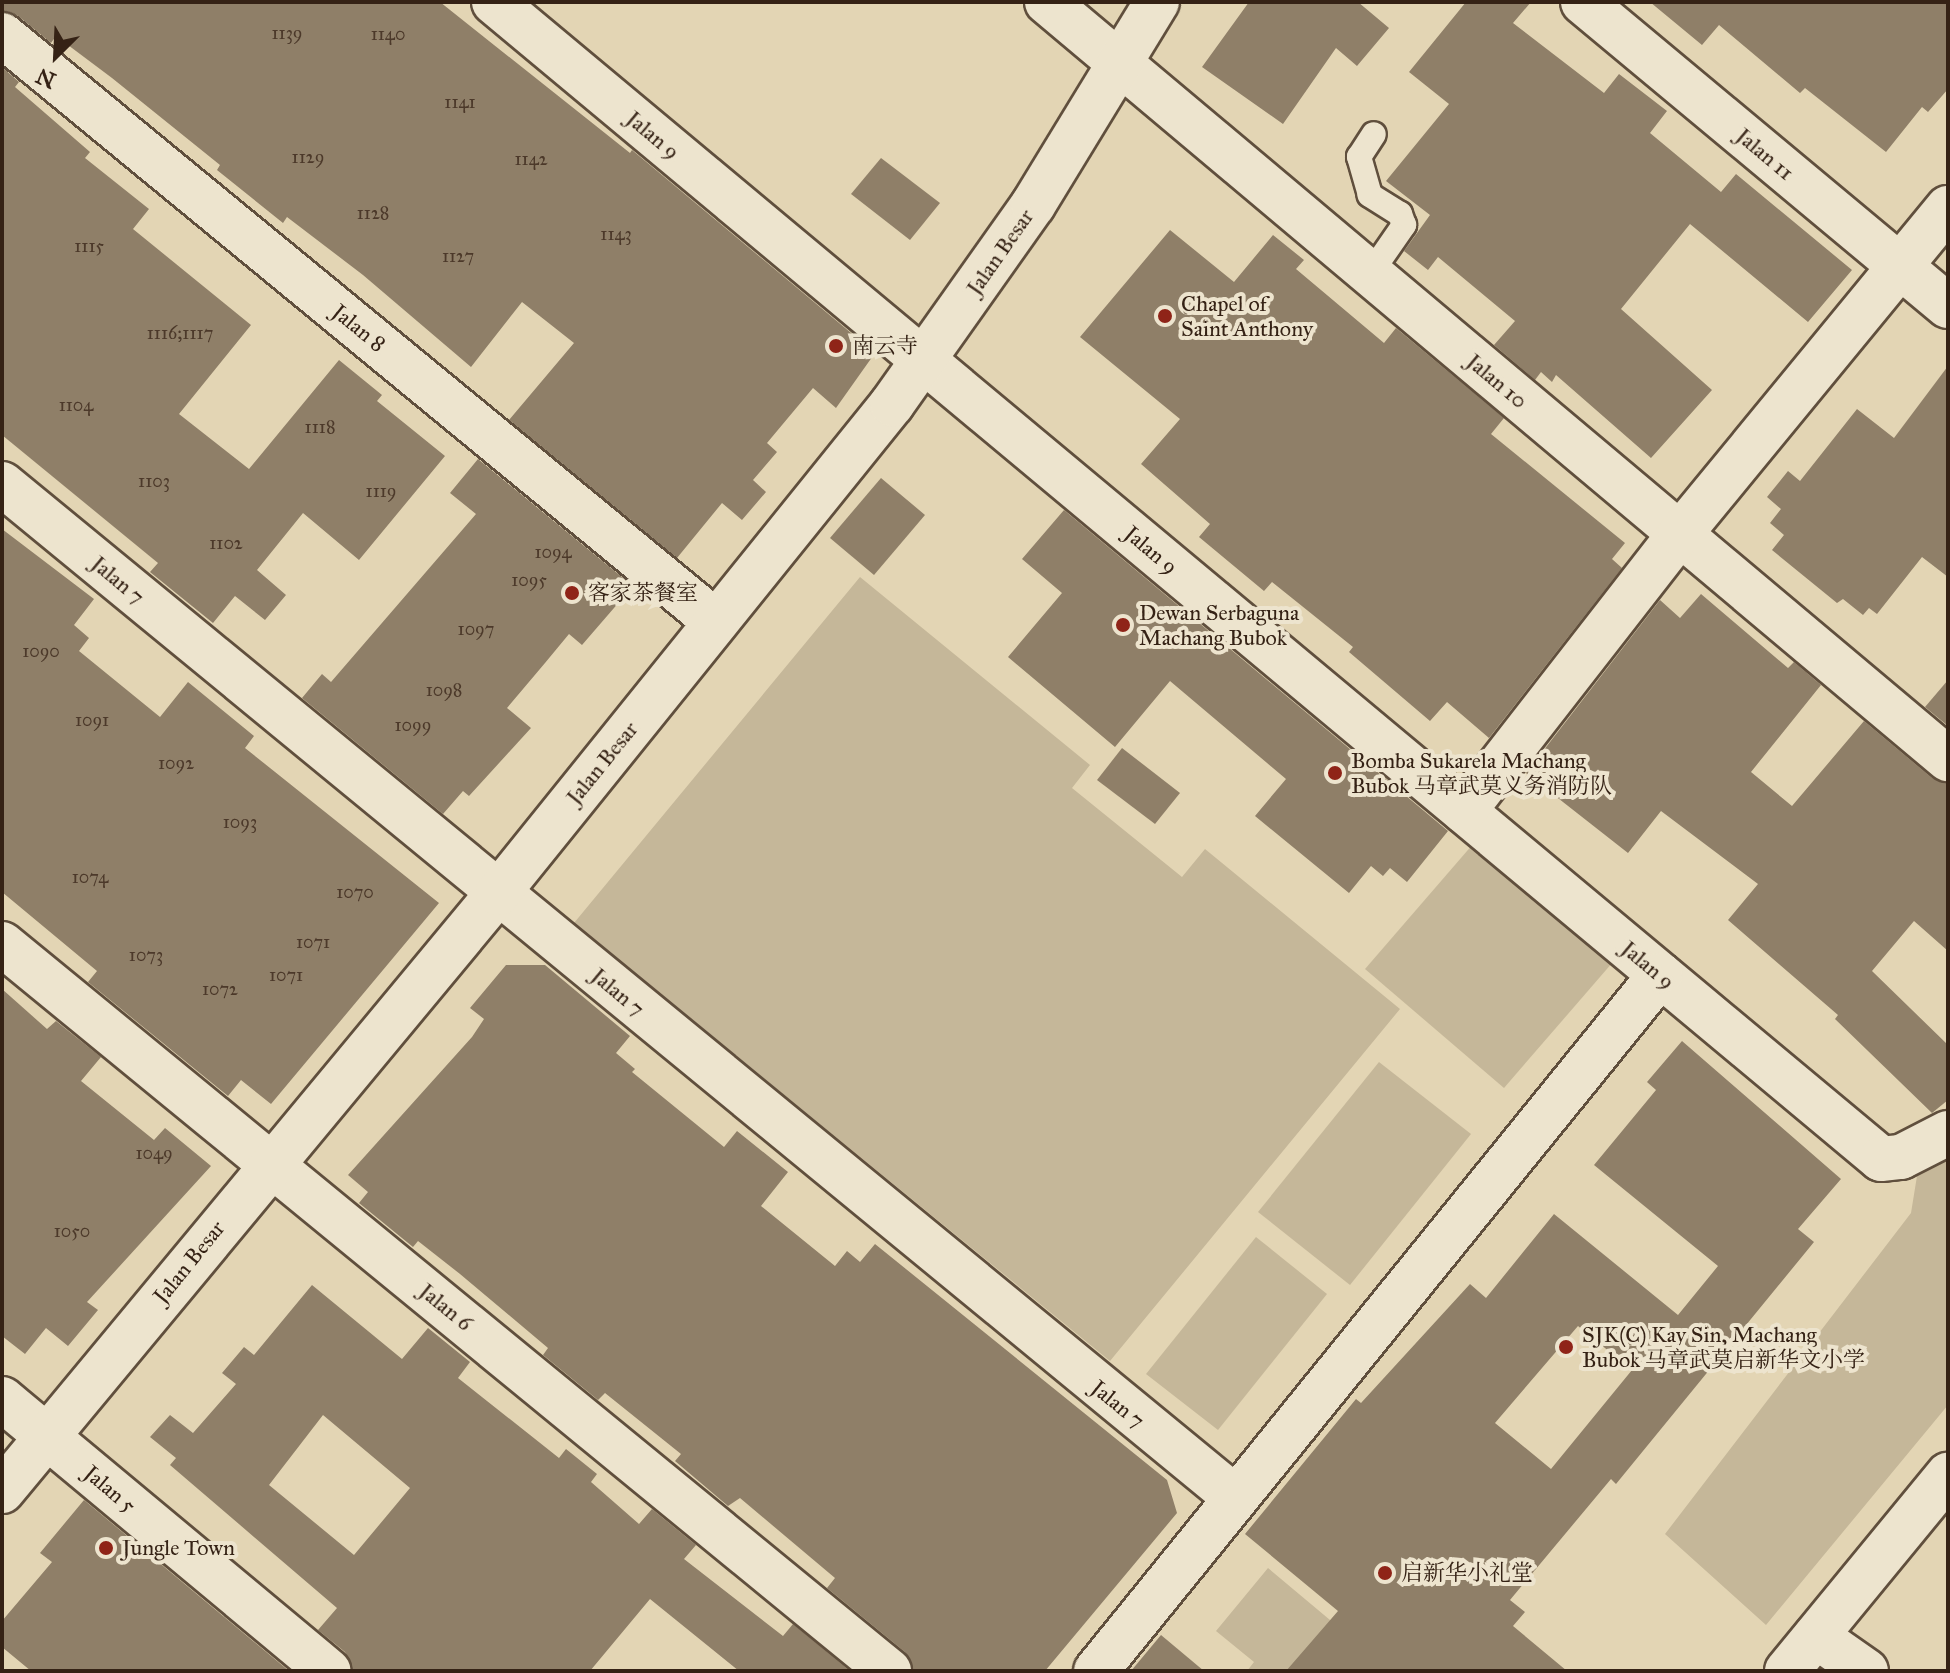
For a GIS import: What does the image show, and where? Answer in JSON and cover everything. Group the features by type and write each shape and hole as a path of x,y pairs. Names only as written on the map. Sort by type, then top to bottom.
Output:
{"street":[{"name":"Jalan 9","path":"494,2 1881,1159 1901,1157 1948,1133"},
{"name":"Jalan 10","path":"1047,2 1948,759"},
{"name":"Jalan Besar","path":"2,1491 270,1163 498,893 924,361 1033,205 1157,2"},
{"name":"Jalan 11","path":"1583,2 1948,306"},
{"name":"Jalan 8","path":"2,35 716,622"},
{"path":"1464,811 1680,534 1948,208"},
{"name":"Jalan 7","path":"2,484 1236,1498"},
{"name":"Jalan 6","path":"2,944 889,1671"},
{"path":"1096,1671 1660,975"},
{"name":"Jalan 5","path":"2,1399 328,1671"},
{"path":"1787,1671 1948,1475"},
{"path":"1816,1636 1866,1671"}],"lane":[{"path":"1370,274 1404,225 1400,214 1370,195 1359,157 1374,134"}],"shaded area":[{"path":"860,577 1090,765 1072,788 1182,877 1205,849 1400,1009 1110,1361 574,923"},
{"path":"1480,836 1619,955 1504,1088 1365,969"},
{"path":"1379,1062 1471,1134 1350,1285 1258,1212"},
{"path":"1948,1153 1948,1405 1766,1625 1665,1534 1911,1213 1917,1176"},
{"path":"1256,1237 1327,1294 1218,1430 1146,1374"},
{"path":"1268,1568 1373,1656 1361,1671 1247,1671 1254,1662 1216,1631"}],"building":[{"path":"2,2 440,2 630,153 632,150 875,353 836,408 813,388 767,443 777,452 753,480 766,492 742,520 722,503 677,558 509,420 574,343 522,302 471,367 363,275 287,217 283,223 217,170 220,165 112,78 56,36 51,43 18,16 2,11"},
{"path":"1249,2 1358,2 1389,28 1357,66 1336,48 1283,124 1202,67"},
{"path":"1466,2 1531,2 1513,23 1604,93 1619,74 1667,111 1650,133 1721,192 1736,174 1852,270 1808,322 1690,224 1621,309 1712,390 1651,458 1556,375 1552,382 1541,372 1535,380 1494,345 1515,321 1438,257 1428,270 1404,251 1430,215 1386,181 1449,104 1409,72"},
{"path":"1650,2 1948,2 1948,89 1928,112 1922,107 1886,152 1805,88 1800,93 1719,25 1702,45"},
{"path":"2,67 19,82 15,87 90,152 85,158 149,209 133,229 251,325 179,414 249,469 339,360 382,395 377,401 445,456 359,560 303,513 257,570 286,595 265,620 235,596 213,623 150,572 158,563 2,435"},
{"path":"881,158 940,203 910,240 851,194"},
{"path":"1170,230 1234,282 1273,235 1304,260 1296,269 1384,343 1396,328 1504,418 1491,434 1625,543 1612,559 1622,568 1489,738 1447,702 1430,721 1349,652 1353,647 1272,582 1264,591 1199,537 1210,524 1141,464 1180,419 1080,337"},
{"path":"1948,366 1948,577 1922,557 1877,614 1869,608 1863,615 1843,599 1837,603 1772,550 1784,535 1770,523 1781,509 1767,497 1788,471 1800,481 1857,409 1894,438"},
{"path":"478,459 633,586 582,645 569,634 507,708 531,728 469,796 463,791 443,814 302,698 322,674 331,682 476,514 450,493"},
{"path":"881,478 925,515 874,575 830,538"},
{"name":"Dewan Serbaguna Machang Bubok","path":"1064,510 1448,831 1407,882 1390,868 1383,876 1371,866 1349,893 1255,816 1286,779 1170,681 1115,747 1008,657 1062,593 1022,559"},
{"path":"2,529 94,599 74,625 89,638 79,651 160,717 188,682 254,736 245,748 439,903 271,1104 241,1080 228,1096 88,982 97,971 2,892"},
{"path":"1701,594 1788,668 1794,662 1821,685 1751,772 1792,806 1864,721 1932,778 1948,783 1948,951 1914,921 1872,971 1948,1045 1948,1100 1932,1113 1835,1019 1838,1015 1728,920 1758,884 1661,811 1628,853 1526,773 1660,600 1680,618"},
{"path":"1948,680 1948,726 1925,707"},
{"path":"1122,748 1180,793 1155,824 1097,780"},
{"path":"506,965 545,965 630,1036 616,1053 635,1069 632,1072 724,1147 737,1131 788,1172 761,1206 835,1266 847,1251 860,1262 875,1244 1167,1480 1177,1513 1045,1671 913,1671 905,1652 827,1588 835,1578 740,1498 728,1506 675,1461 681,1454 605,1393 598,1400 543,1355 548,1348 460,1274 418,1241 413,1247 359,1203 368,1192 348,1175 472,1037 484,1019 470,1008"},
{"path":"2,989 47,1029 56,1021 101,1057 81,1081 154,1140 165,1128 211,1166 87,1302 98,1310 68,1346 46,1328 25,1354 2,1336"},
{"name":"SJK(C) Kay Sin, Machang Bubok 马章武莫启新华文小学","path":"1682,1041 1841,1179 1798,1229 1814,1242 1616,1484 1611,1479 1510,1600 1525,1612 1513,1626 1567,1671 1286,1671 1338,1611 1245,1534 1356,1399 1361,1403 1470,1284 1486,1298 1554,1214 1678,1315 1718,1266 1594,1165 1656,1090 1647,1082","holes":["1578,1326 1632,1370 1551,1469 1495,1423"]},
{"path":"312,1285 402,1359 428,1328 470,1362 458,1378 559,1458 566,1449 597,1474 591,1482 639,1524 652,1509 696,1545 684,1559 783,1636 793,1624 850,1671 739,1671 650,1599 590,1671 352,1671 345,1652 318,1630 337,1608 170,1465 176,1458 150,1437 170,1415 193,1433 236,1384 222,1373 244,1347 254,1355","holes":["323,1415 410,1488 354,1555 269,1485"]},
{"path":"84,1500 289,1671 31,1671 2,1647 2,1621 52,1562 40,1553"},
{"path":"1161,1635 1204,1671 1131,1671"}],"place":[{"name":"Chapel of Saint Anthony","path":"1165,316"},
{"name":"南云寺","path":"836,346"},
{"name":"客家茶餐室","path":"572,593"},
{"name":"Dewan Serbaguna Machang Bubok","path":"1123,625"},
{"name":"Bomba Sukarela Machang Bubok 马章武莫义务消防队","path":"1335,773"},
{"name":"SJK(C) Kay Sin, Machang Bubok 马章武莫启新华文小学","path":"1566,1347"},
{"name":"Jungle Town","path":"106,1548"},
{"name":"启新华小礼堂","path":"1385,1573"}]}
